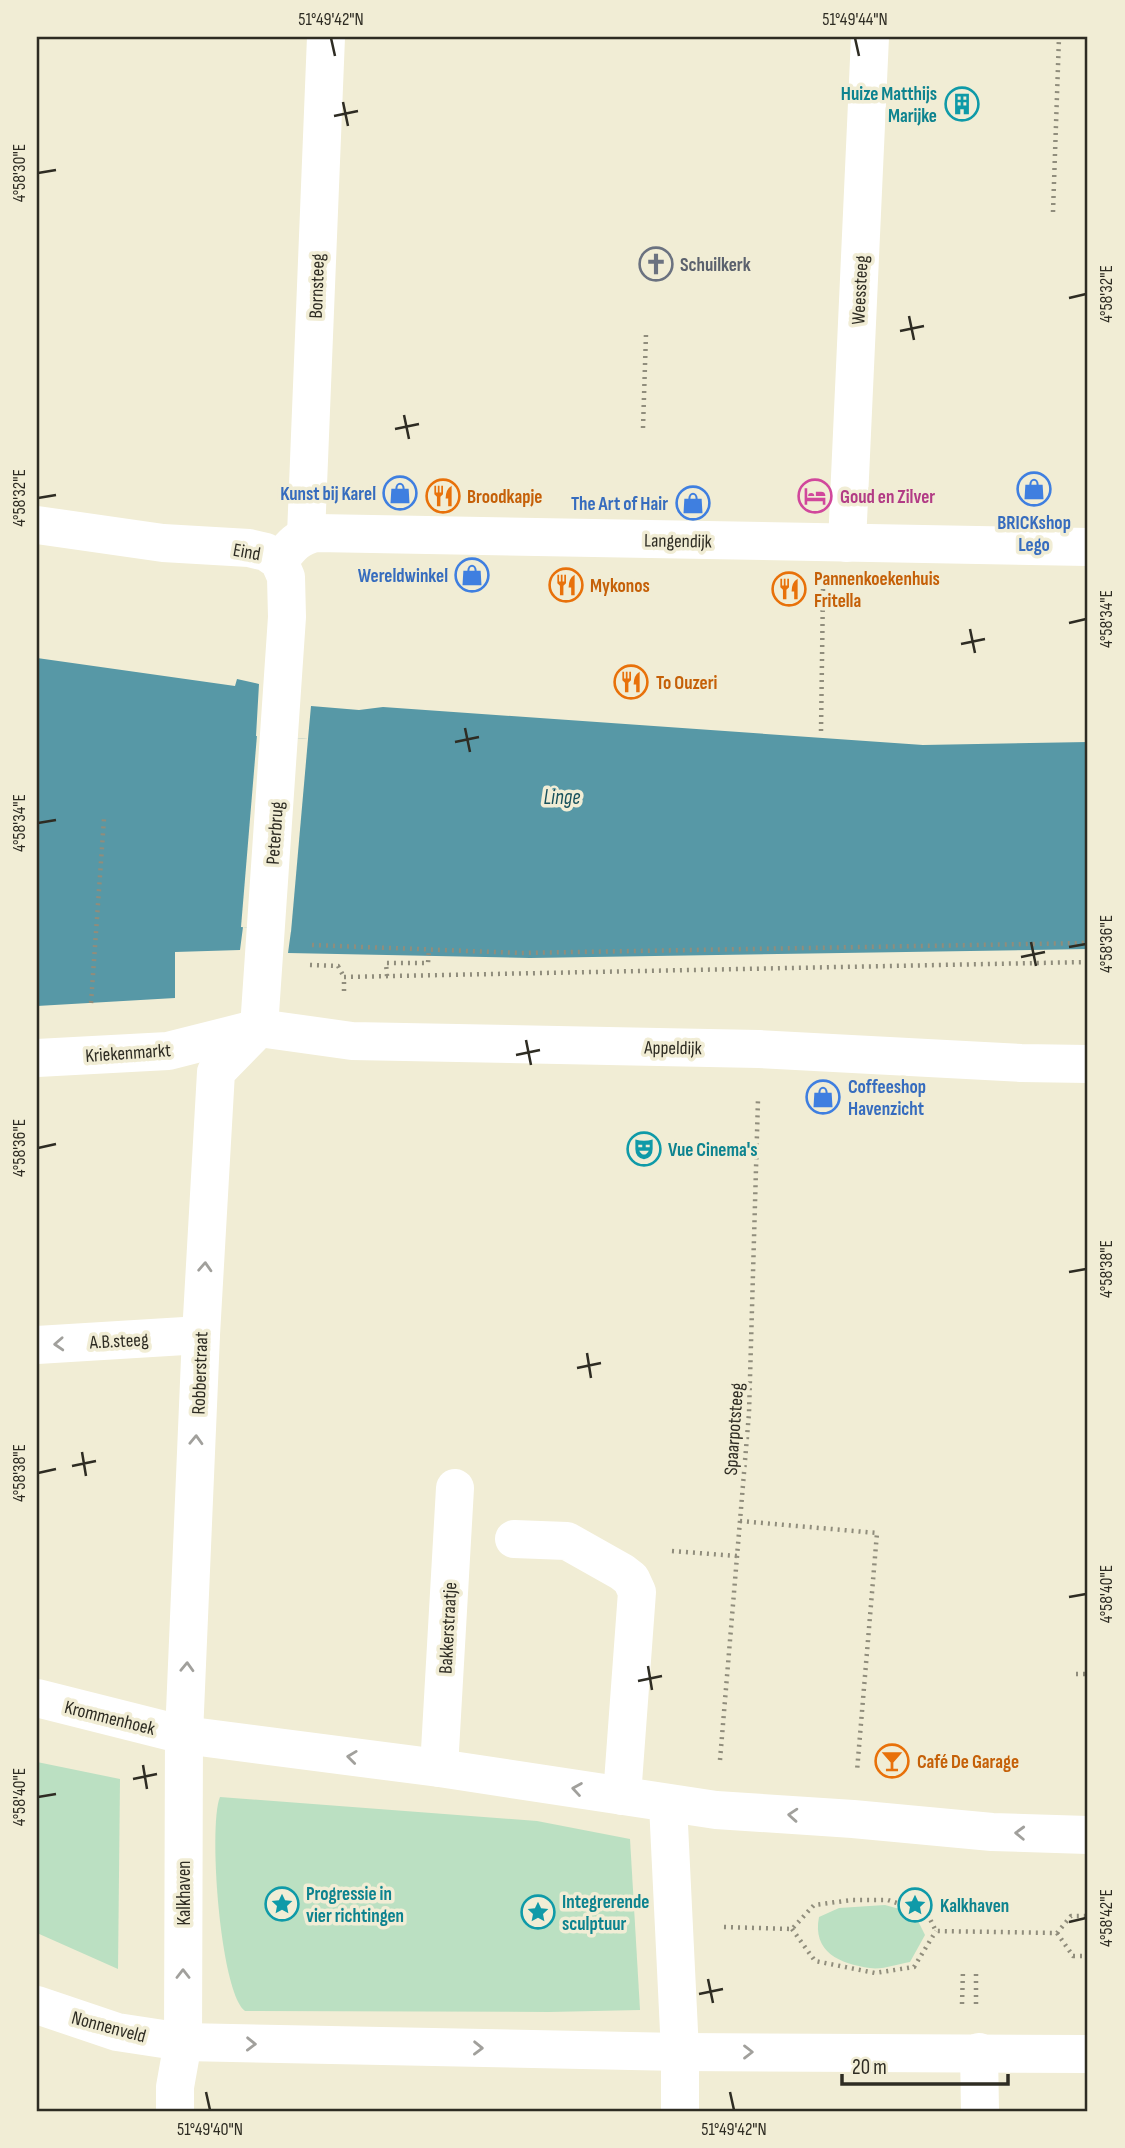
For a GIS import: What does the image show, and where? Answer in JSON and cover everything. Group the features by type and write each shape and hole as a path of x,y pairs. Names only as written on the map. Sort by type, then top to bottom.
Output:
{"street":[{"name":"Bornsteeg","path":"306,535 326,37"},
{"name":"Weessteeg","path":"836,543 870,37"},
{"name":"Eind","path":"37,525 163,543 249,548 265,552 279,561 286,577 288,597 280,737"},
{"name":"Langendijk","path":"306,535 1088,547"},
{"path":"279,561 295,541 306,535"},
{"name":"Peterbrug","path":"259,1028 280,737"},
{"name":"Appeldijk","path":"259,1028 352,1041 759,1049 1088,1064"},
{"name":"Kriekenmarkt","path":"37,1058 168,1051 259,1028"},
{"name":"Robberstraat","path":"184,1735 201,1335 216,1072 259,1028"},
{"name":"A.B.steeg","path":"37,1345 201,1335"},
{"name":"Bakkerstraatje","path":"439,1768 455,1488"},
{"path":"514,1539 567,1541 622,1572 635,1586 622,1796"},
{"name":"Krommenhoek","path":"37,1698 184,1735"},
{"path":"184,1735 439,1768 716,1810 992,1832 1088,1835"},
{"name":"Kalkhaven","path":"175,2111 175,2087 183,2042 184,1735"},
{"path":"668,1804 680,2052 680,2111"},
{"name":"Nonnenveld","path":"37,2005 117,2032 183,2042"},
{"path":"183,2042 680,2052 1088,2053"},
{"path":"979,2052 980,2111"}],"path":[{"path":"1054,212 1059,37"},
{"path":"643,428 646,334"},
{"path":"821,731 836,543"},
{"path":"91,1003 104,819"},
{"path":"308,945 521,953 1088,943"},
{"path":"387,976 386,963 428,963 429,949"},
{"path":"344,977 1088,962"},
{"path":"305,1035 343,1009 344,977 338,966 308,965"},
{"name":"Spaarpotsteeg","path":"716,1810 749,1413 759,1049"},
{"path":"740,1521 877,1533 853,1819"},
{"path":"1076,1674 1088,1674"},
{"path":"674,1924 792,1929 814,1905 852,1900 888,1900 928,1913 936,1931"},
{"path":"1057,1933 1071,1916 1088,1916"},
{"path":"792,1929 815,1961 875,1973 914,1968 936,1931"},
{"path":"936,1931 1057,1933"},
{"path":"1057,1933 1073,1956 1088,1956"}],"green space":[{"path":"37,1762 120,1779 118,1969 37,1933"},
{"path":"220,1797 537,1821 630,1839 640,2010 245,2011 236,1998 223,1943 215,1840"},
{"path":"885,1905 914,1913 925,1935 910,1962 885,1968 870,1968 839,1959 824,1947 818,1929 819,1917 839,1908"}],"water":[{"name":"Linge","path":"37,658 235,686 237,679 259,684 256,736 308,739 311,706 359,710 383,707 923,745 1088,742 1088,949 530,958 288,953 291,931 243,927 240,950 175,952 175,998 37,1006"}],"pier":[{"path":"257,735 308,739 291,932 241,927"}],"place":[{"name":"Huize Matthijs Marijke","path":"962,104"},
{"name":"Schuilkerk","path":"656,264"},
{"name":"BRICKshop Lego","path":"1034,489"},
{"name":"Kunst bij Karel","path":"400,493"},
{"name":"Broodkapje","path":"443,496"},
{"name":"Goud en Zilver","path":"815,496"},
{"name":"The Art of Hair","path":"693,503"},
{"name":"Wereldwinkel","path":"472,575"},
{"name":"Mykonos","path":"566,585"},
{"name":"Pannenkoekenhuis Fritella","path":"789,589"},
{"name":"To Ouzeri","path":"631,682"},
{"name":"Coffeeshop Havenzicht","path":"823,1097"},
{"name":"Vue Cinema's","path":"644,1149"},
{"name":"Café De Garage","path":"892,1761"},
{"name":"Progressie in vier richtingen","path":"282,1904"},
{"name":"Kalkhaven","path":"915,1905"},
{"name":"Integrerende sculptuur","path":"538,1912"}]}
